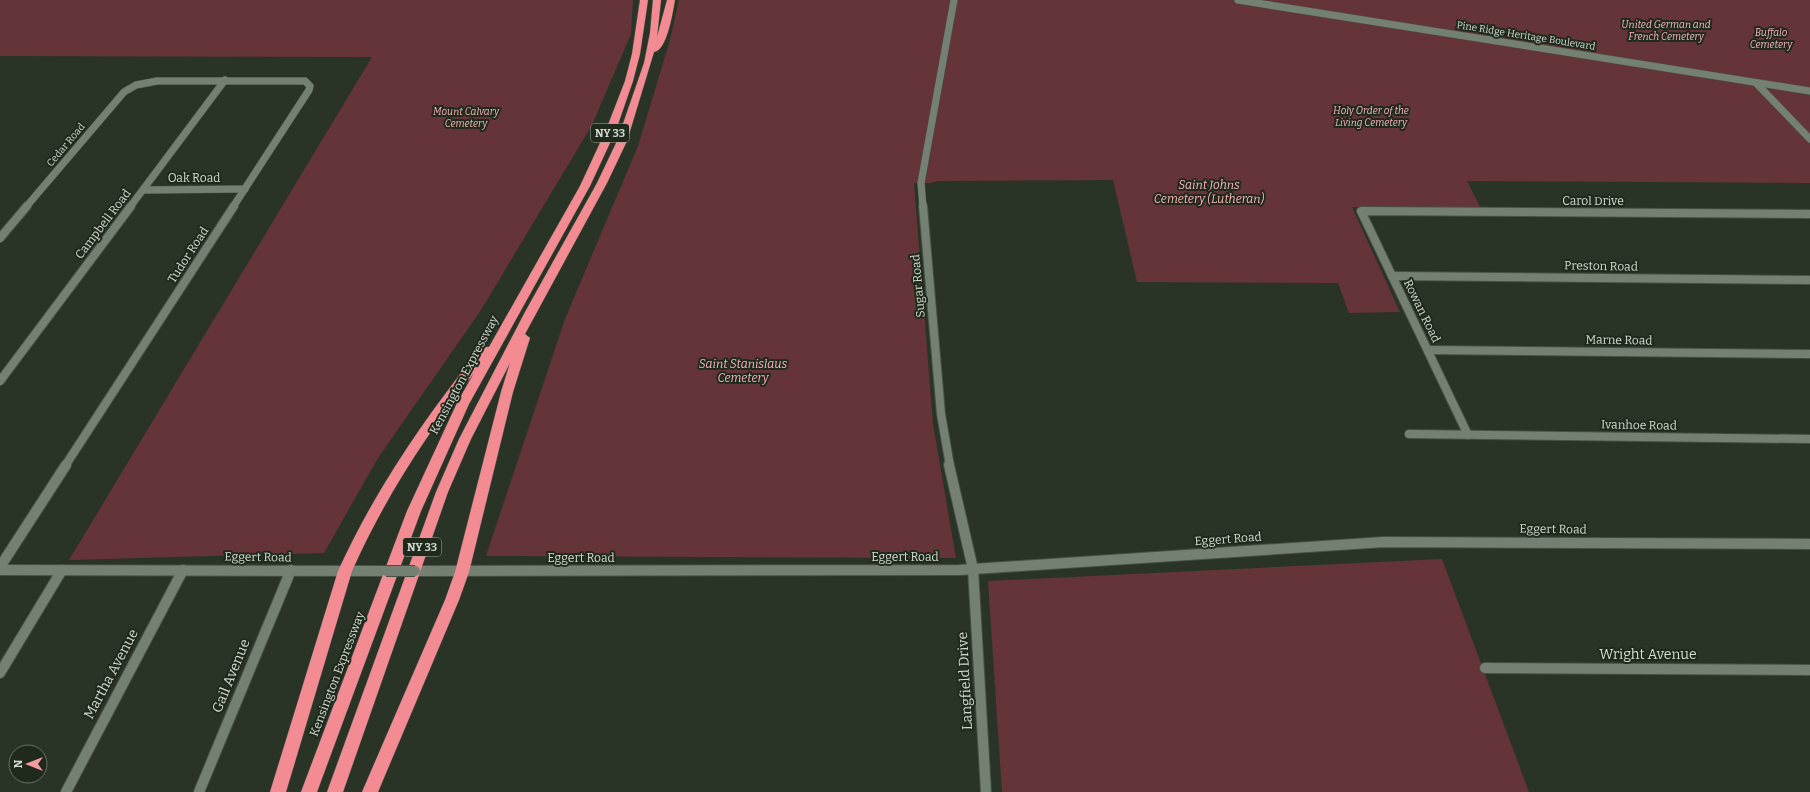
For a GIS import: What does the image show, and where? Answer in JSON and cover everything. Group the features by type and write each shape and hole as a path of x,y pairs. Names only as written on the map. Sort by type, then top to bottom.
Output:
{"highway":[{"name":"Kensington Expressway","path":"309,792 414,511 463,403 585,186 611,130 630,81 636,54 644,0"},
{"name":"NY 33","path":"335,792 442,492 472,426 602,183 622,141 634,111 648,63 654,33 657,0"},
{"path":"648,63 664,32 672,0"},
{"path":"370,792 452,600 457,572 507,392 532,312"},
{"path":"278,792 347,571 367,522 390,480 440,407 508,321"}],"street":[{"name":"Sugar Road","path":"954,0 921,183 941,414 950,466 973,569"},
{"name":"Pine Ridge Heritage Boulevard","path":"1238,0 1810,91"},
{"name":"Campbell Road","path":"0,382 225,80"},
{"name":"Tudor Road","path":"0,569 309,90 310,86 300,80 157,81"},
{"name":"Cedar Road","path":"0,238 124,92 136,85 157,81"},
{"path":"1756,83 1810,139"},
{"name":"Oak Road","path":"143,190 245,189"},
{"name":"Rowan Road","path":"1376,211 1361,211 1468,435"},
{"name":"Carol Drive","path":"1376,211 1810,214"},
{"name":"Preston Road","path":"1392,276 1810,280"},
{"name":"Marne Road","path":"1428,350 1810,354"},
{"name":"Ivanhoe Road","path":"1409,434 1810,439"},
{"name":"Eggert Road","path":"0,569 457,572 973,569 1384,542 1810,544"},
{"name":"Langfield Drive","path":"973,569 986,792"},
{"path":"0,673 62,570"},
{"name":"Martha Avenue","path":"66,792 183,570"},
{"name":"Gail Avenue","path":"199,792 291,570"},
{"name":"Wright Avenue","path":"1485,668 1810,670"}],"green space":[{"name":"Mount Calvary Cemetery","path":"0,0 633,0 631,34 592,125 481,310 378,458 324,553 69,560 372,57 0,56"},
{"path":"679,0 1810,0 1810,183 1467,181 1481,209 1352,207 1400,312 1349,313 1338,283 1137,282 1113,180 937,181 931,183 914,183 933,424 956,558 486,556 565,319 638,146 670,40"},
{"path":"1442,559 1529,792 1002,792 988,581"}],"park label":[{"name":"United German and French Cemetery","path":"1666,30"},
{"name":"Buffalo Cemetery","path":"1771,38"},
{"name":"Holy Order of the Living Cemetery","path":"1371,116"},
{"name":"Saint Johns Cemetery (Lutheran)","path":"1209,192"},
{"name":"Saint Stanislaus Cemetery","path":"743,371"}]}
